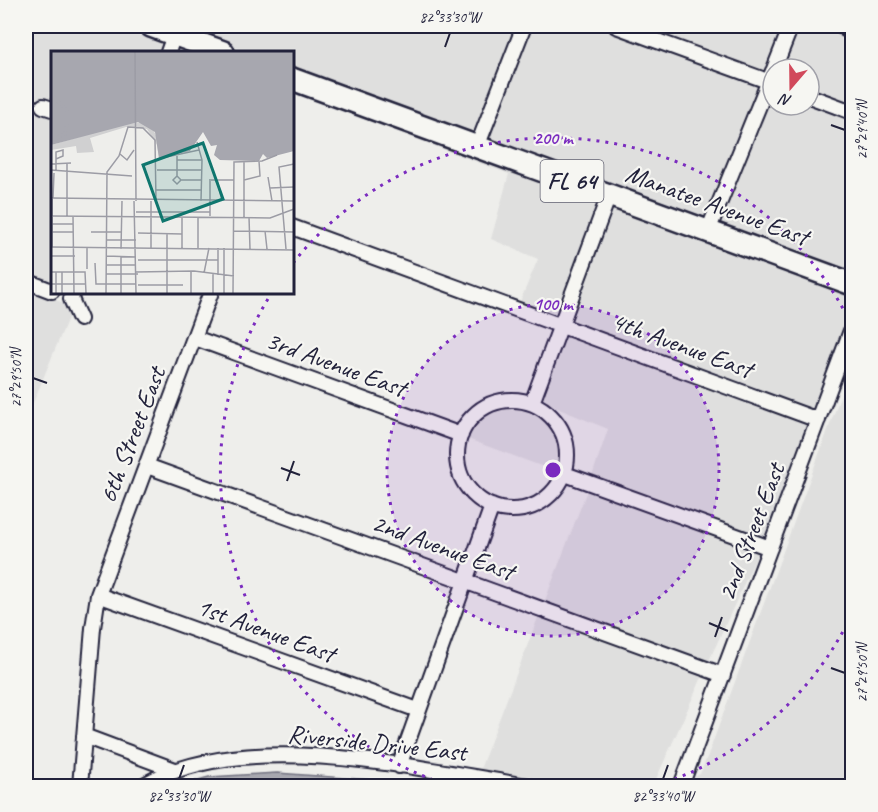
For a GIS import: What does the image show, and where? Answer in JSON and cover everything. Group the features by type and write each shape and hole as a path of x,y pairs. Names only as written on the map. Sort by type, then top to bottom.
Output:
{"main road":[{"path":"151,26 174,38 220,51"},
{"path":"848,26 852,27"},
{"name":"Manatee Avenue East","path":"294,80 852,284"}],"street":[{"path":"477,147 524,26"},
{"path":"616,26 761,72"},
{"path":"779,57 791,26"},
{"path":"821,100 852,112"},
{"path":"708,231 761,103"},
{"path":"532,403 609,195"},
{"name":"4th Avenue East","path":"294,228 818,420"},
{"path":"26,281 51,291"},
{"name":"6th Street East","path":"80,786 93,628 98,595 210,294"},
{"path":"72,296 80,320"},
{"name":"2nd Street East","path":"681,786 852,328"},
{"name":"3rd Avenue East","path":"195,338 461,435"},
{"path":"509,400 532,403 552,417 563,433 568,454 565,474 555,490 537,505 517,510 492,506 471,492 462,477 457,456 461,435 472,416 490,405 509,400"},
{"name":"2nd Avenue East","path":"147,466 723,675"},
{"path":"565,474 770,548"},
{"path":"399,766 492,506"},
{"name":"1st Avenue East","path":"98,595 418,710"},
{"path":"84,736 174,770"},
{"name":"Riverside Drive East","path":"142,786 174,770 228,758 286,755 352,759 528,786"}],"shaded area":[{"path":"26,26 132,26 167,39 162,51 51,51 51,102 40,98 36,110 51,116 51,284 26,274"},
{"path":"184,26 518,26 474,139 294,71 294,51 239,51 183,30"},
{"path":"530,26 597,26 761,86 705,223 485,143"},
{"path":"635,26 785,26 773,57 761,57 761,72"},
{"path":"797,26 829,26 852,34 852,106 821,94 821,57 785,57"},
{"path":"294,86 601,199 558,318 519,304 538,259 491,239 509,174 294,92"},
{"path":"821,107 852,119 852,277 716,227 761,117 821,117"},
{"path":"612,203 852,290 852,312 815,412 569,322"},
{"path":"26,288 66,304 70,313 26,420"},
{"path":"564,334 811,424 764,539 592,476 608,429 559,409 541,397"},
{"path":"852,365 852,786 689,786 694,777 700,774 708,755"},
{"path":"511,405 533,409 555,428 562,446 563,457 560,473 465,438 470,427 482,415 498,407"},
{"path":"588,488 759,551 708,663 544,603"},
{"path":"539,615 703,675 653,786 568,786 479,772"},
{"path":"277,773 419,786 175,786 209,777"}]}
